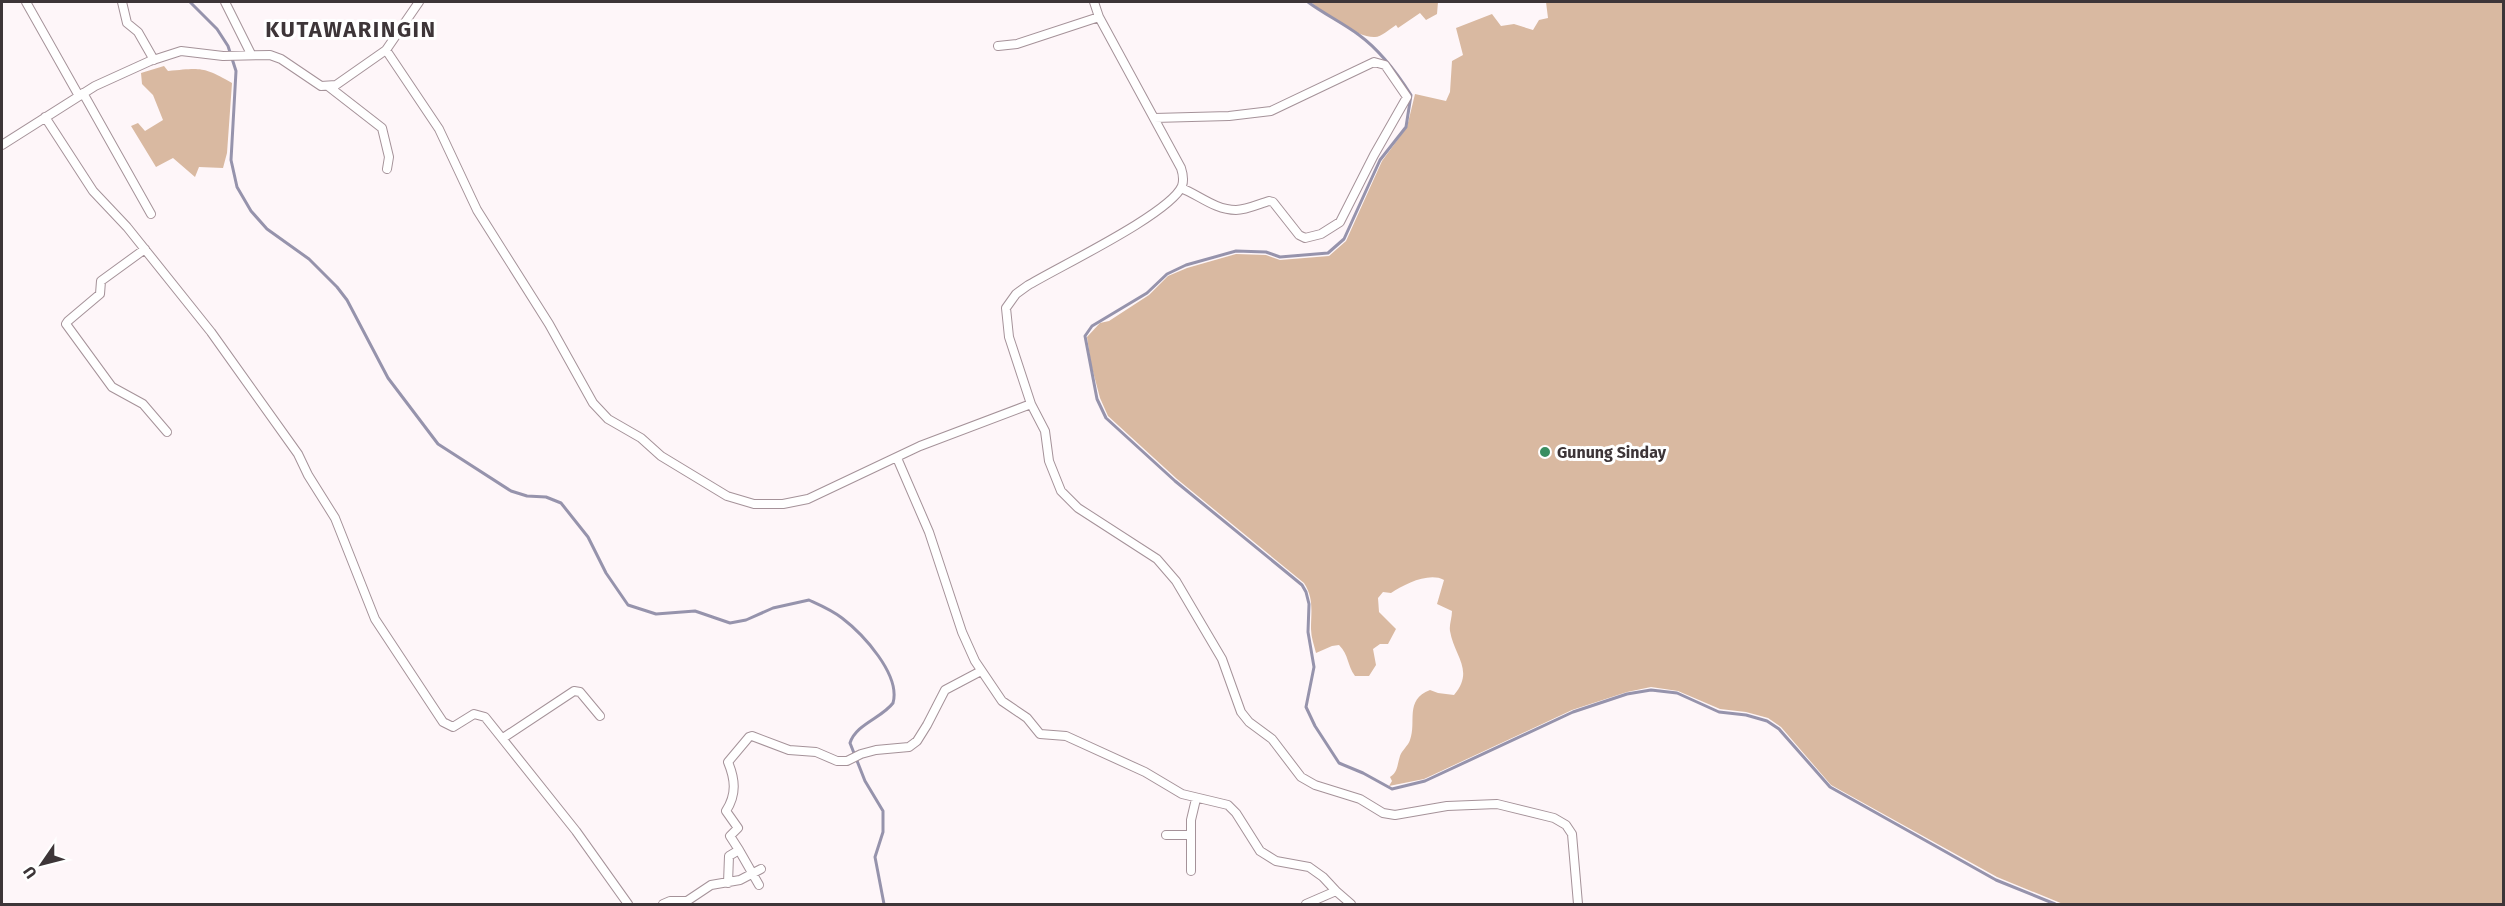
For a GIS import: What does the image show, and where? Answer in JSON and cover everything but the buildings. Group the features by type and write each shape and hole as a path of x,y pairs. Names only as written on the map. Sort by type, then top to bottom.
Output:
{"street":[{"path":"26,2 151,214"},
{"path":"122,2 128,23 138,32 154,60"},
{"path":"225,2 238,24 249,54"},
{"path":"328,86 345,80 386,50 419,2"},
{"path":"1094,2 1099,16 1181,168 1183,177 1181,188 1158,212 1027,286 1009,302 1005,315 1006,326 1031,404 1045,431 1048,461 1060,491 1078,508 1157,559 1176,581 1222,659 1241,712 1249,722 1272,739 1301,777 1316,785 1354,796 1383,813 1395,815 1447,806 1497,804 1554,818 1566,825 1572,834 1578,904"},
{"path":"998,46 1017,44 1099,16"},
{"path":"386,50 439,129 477,210 549,324 593,403 608,419 641,438 661,456 727,496 754,504 783,504 808,499 920,446 1031,404"},
{"path":"2,145 81,94 154,60 188,51 223,56 270,55 281,59 314,82 328,86 382,129 390,157 387,169"},
{"path":"1154,118 1229,116 1271,111 1374,62 1385,65 1407,97 1340,222 1321,234 1305,238 1299,235 1273,202 1269,201 1238,211 1215,206 1181,188"},
{"path":"45,117 93,191 145,249 211,332 298,454 335,518 375,619 443,722 453,727 474,714 481,714 503,738 576,831 628,904"},
{"path":"145,249 101,281 100,294 66,324 112,387 144,405 167,432"},
{"path":"897,458 929,532 962,632 981,671 1002,701 1027,718 1040,734 1066,736 1145,772 1182,794 1228,805 1236,813 1260,851 1276,861 1309,867 1351,904"},
{"path":"759,885 730,836 738,828 726,811 731,802 734,779 728,762 749,737 752,736 789,750 816,752 837,760 847,761 876,750 909,747 917,741 945,690 981,671"},
{"path":"503,738 574,691 580,692 600,716"},
{"path":"1191,871 1191,835 1196,799"},
{"path":"1166,835 1191,835"},
{"path":"728,883 729,856 739,850"},
{"path":"663,904 670,901 687,901 711,885 728,883 761,869"},
{"path":"1306,904 1336,891"}],"shaded area":[{"path":"1311,2 1438,2 1437,14 1426,20 1420,13 1398,28 1396,25 1375,37 1359,34"},
{"path":"1546,2 2503,2 2503,904 2063,904 1997,877 1831,785 1781,727 1768,718 1746,712 1720,709 1678,691 1651,687 1627,692 1572,710 1424,779 1389,786 1392,781 1390,777 1396,771 1401,754 1410,740 1414,705 1417,700 1430,690 1454,695 1463,678 1463,670 1450,631 1452,611 1437,604 1444,580 1424,578 1391,593 1383,592 1378,598 1379,612 1396,629 1388,644 1380,644 1373,649 1376,665 1369,676 1355,676 1339,645 1316,653 1311,632 1311,600 1304,583 1177,479 1108,416 1100,398 1087,337 1100,323 1109,321 1149,295 1168,276 1187,268 1236,254 1266,255 1280,260 1329,256 1346,241 1382,161 1407,127 1415,94 1446,101 1450,92 1452,61 1463,55 1456,28 1492,14 1501,26 1514,24 1533,30 1539,20 1548,18"},
{"path":"164,66 168,71 195,69 207,71 232,83 227,153 223,168 199,167 195,177 173,158 156,167 131,126 138,123 145,131 163,120 153,95 142,84 141,73"}],"waterway":[{"path":"190,2 217,29 228,46 236,71 231,160 237,187 251,211 267,229 309,259 337,287 347,300 388,378 438,444 511,491 527,496 546,497 561,503 588,537 606,573 628,605 656,614 695,611 730,623 746,620 773,608 809,600 842,618 860,634 878,656 891,680 894,692 893,703 863,726 853,736 850,743 865,781 883,811 883,832 875,857 884,904"},
{"path":"1308,2 1367,41 1388,63 1411,95 1406,127 1380,160 1344,239 1328,253 1280,257 1266,252 1236,251 1186,265 1167,274 1147,293 1092,326 1085,336 1097,399 1106,418 1175,481 1302,585 1309,604 1308,632 1314,667 1306,707 1315,726 1339,763 1392,789 1425,781 1573,712 1627,694 1651,690 1677,693 1719,712 1746,715 1767,721 1779,729 1830,787 1996,880 2055,904"}],"place":[{"name":"Gunung Sinday","path":"1545,452"}],"district":[{"name":"KUTAWARINGIN","path":"351,29"}]}
